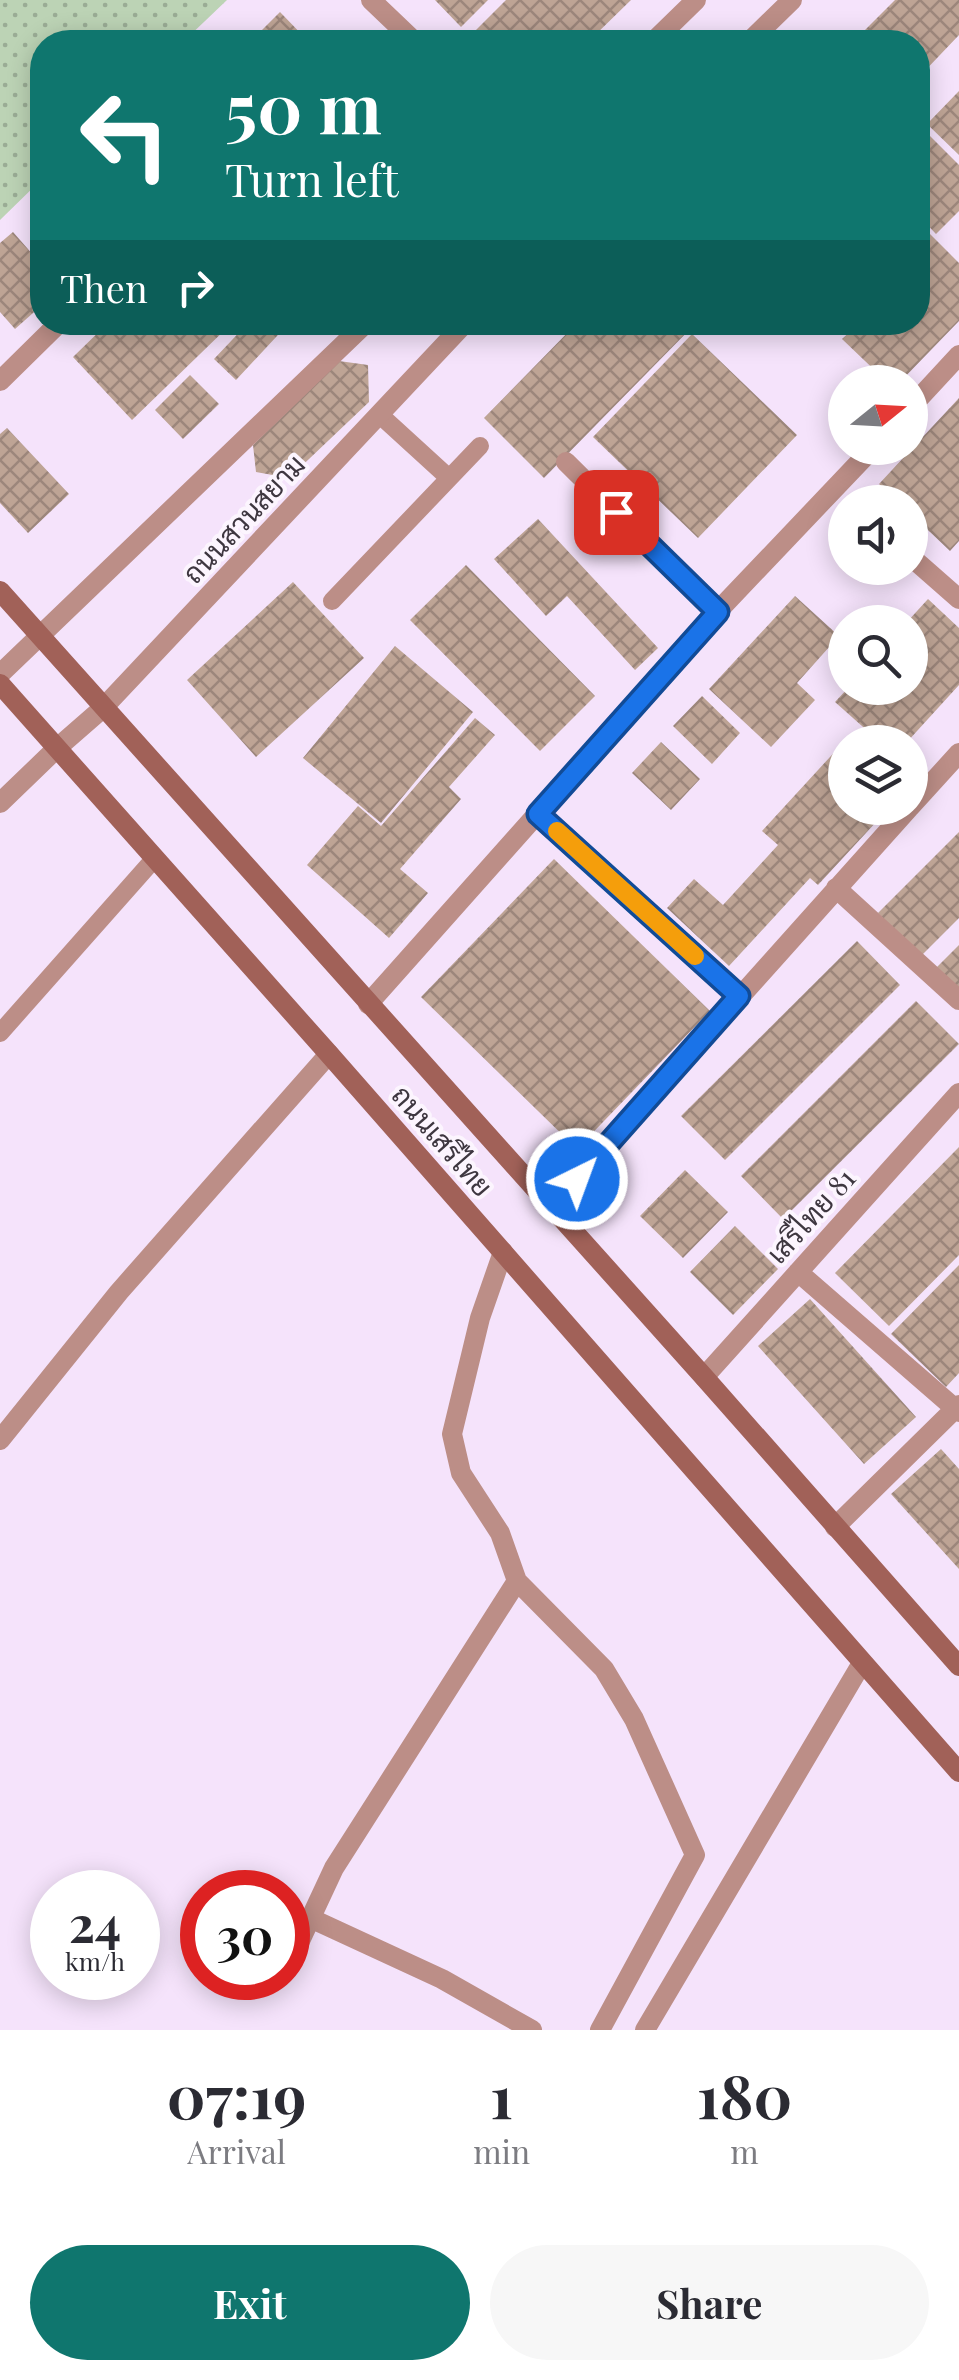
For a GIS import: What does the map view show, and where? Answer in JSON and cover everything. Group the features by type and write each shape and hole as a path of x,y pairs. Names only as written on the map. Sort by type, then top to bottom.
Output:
{"main road":[{"name":"ถนนเสรีไทย","path":"0,592 959,1666"},
{"name":"ถนนเสรีไทย","path":"0,684 959,1772"}],"street":[{"path":"371,0 402,30"},
{"path":"665,30 696,0"},
{"path":"761,30 792,0"},
{"path":"0,381 47,335"},
{"name":"ถนนสวนสยาม","path":"0,674 353,335"},
{"name":"ถนนสวนสยาม","path":"0,803 103,708 454,335"},
{"path":"928,389 959,355"},
{"path":"566,462 718,612"},
{"path":"368,1004 718,612 828,509"},
{"path":"928,572 959,599"},
{"path":"928,787 959,753"},
{"path":"538,814 739,996"},
{"path":"551,1208 894,825"},
{"path":"836,888 959,1000"},
{"path":"0,1440 120,1292 329,1054"},
{"name":"เสรีไทย 81","path":"704,1378 959,1093"},
{"path":"503,1252 480,1318 452,1434 461,1472 500,1533 517,1581 604,1669 634,1719 695,1855 600,2030"},
{"path":"798,1272 958,1408 836,1527"},
{"path":"517,1581 334,1868 310,1918 442,1978 532,2030"},
{"path":"645,2030 862,1663"}],"lane":[{"path":"380,416 449,478"},
{"path":"332,601 480,446"},
{"path":"0,1033 155,858"}],"green space":[{"path":"0,0 227,0 196,30 30,30 30,191 0,220"}],"building":[{"path":"435,0 488,0 461,27"},
{"path":"506,0 631,0 600,30 476,30"},
{"path":"895,0 959,0 959,35 930,65 930,30 865,30"},
{"path":"280,12 297,30 262,30"},
{"path":"959,91 959,155 930,127 930,121"},
{"path":"930,136 959,165 959,211 936,234 930,228"},
{"path":"13,232 30,251 30,316 15,329 0,312 0,243"},
{"path":"930,234 959,263 959,321 916,365 869,365 842,339 846,335 930,335"},
{"path":"96,335 220,335 132,420 73,357"},
{"path":"237,335 278,335 236,380 214,359"},
{"path":"565,335 684,335 544,478 484,418"},
{"path":"691,335 797,435 698,538 593,437"},
{"path":"339,361 368,365 369,402 289,478 256,472 253,445"},
{"path":"190,375 219,404 183,439 155,410"},
{"path":"959,398 959,541 950,551 928,530 928,485 879,484 897,465 928,465 928,431"},
{"path":"7,428 69,494 28,533 0,503 0,434"},
{"path":"538,519 658,648 635,670 567,596 546,616 494,559"},
{"path":"466,565 595,696 540,751 410,620"},
{"path":"293,582 364,658 256,757 187,680"},
{"path":"795,596 828,626 828,648 797,683 815,700 771,747 709,689"},
{"path":"928,599 959,628 959,685 923,725 861,725 838,705 928,705 928,605 923,605"},
{"path":"395,646 473,712 381,823 303,758"},
{"path":"702,696 740,733 712,764 673,726"},
{"path":"475,718 495,735 449,787 461,799 400,869 428,893 389,938 307,865 358,806 381,826"},
{"path":"661,742 700,779 671,810 632,773"},
{"path":"828,759 828,825 873,825 818,885 810,878 729,966 667,908 694,879 723,905 778,845 762,831"},
{"path":"959,832 959,918 921,956 878,913"},
{"path":"554,859 710,1011 577,1149 421,997"},
{"path":"857,941 900,985 725,1160 681,1116"},
{"path":"959,945 959,991 936,968"},
{"path":"916,1001 959,1044 783,1219 741,1176"},
{"path":"959,1147 959,1255 889,1326 835,1273"},
{"path":"685,1170 728,1212 683,1258 640,1216"},
{"path":"735,1226 778,1269 733,1315 690,1272"},
{"path":"959,1265 959,1373 946,1387 891,1334"},
{"path":"810,1299 916,1417 864,1464 758,1346"},
{"path":"941,1449 959,1469 959,1569 891,1494"}],"slow traffic":[{"path":"557,831 695,956"}],"route":[{"path":"577,1179 739,996 538,814 718,612 616,512"}]}
